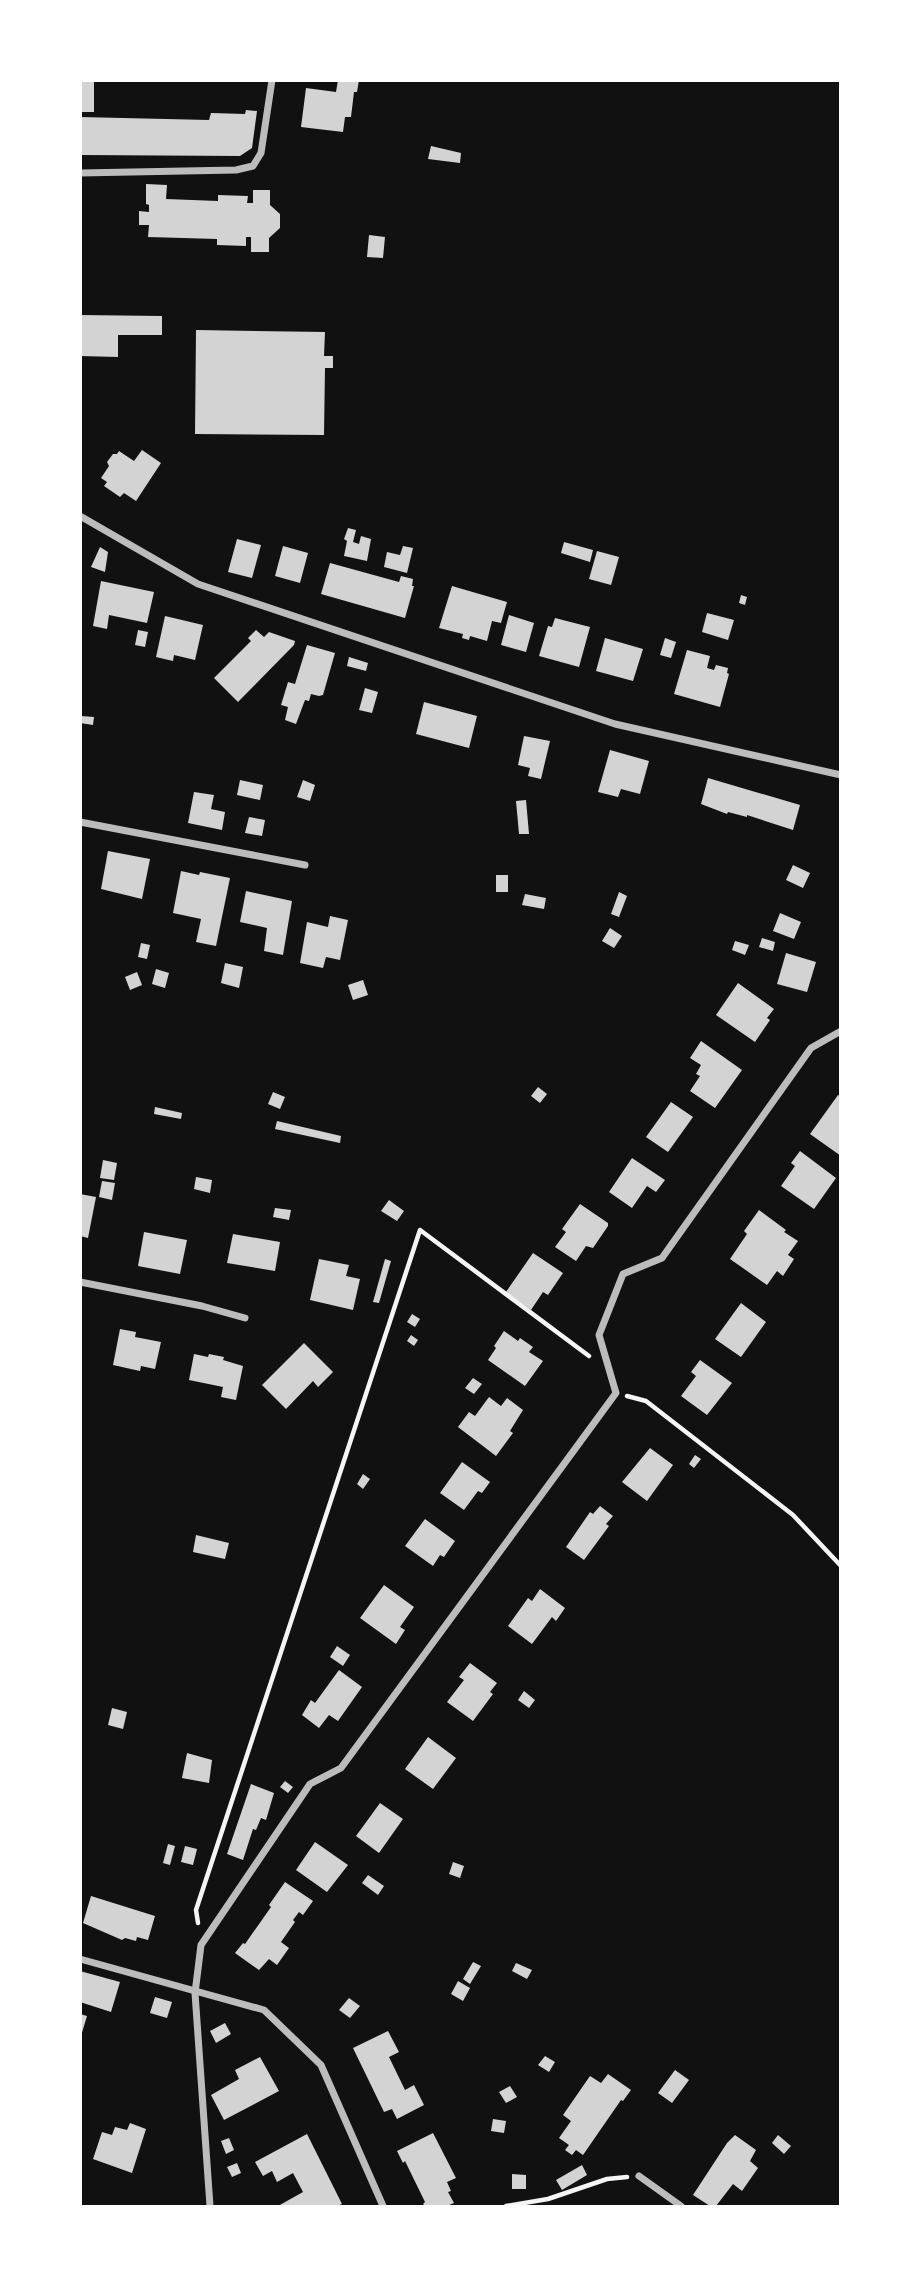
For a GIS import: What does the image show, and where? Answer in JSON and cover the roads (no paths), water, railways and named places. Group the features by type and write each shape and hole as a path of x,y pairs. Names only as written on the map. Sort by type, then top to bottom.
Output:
{"street":[{"path":"80,173 236,170 253,166 261,153 272,80"},
{"path":"80,516 198,584 615,724 841,775"},
{"path":"80,822 305,865"},
{"path":"209,2207 195,1993 201,1945 310,1784 341,1768 616,1393 598,1335 623,1274 662,1258 811,1048 841,1031"},
{"path":"80,1282 202,1306 245,1318"},
{"path":"80,1959 264,2010 321,2064 383,2207"},
{"path":"639,2176 681,2207"}]}
